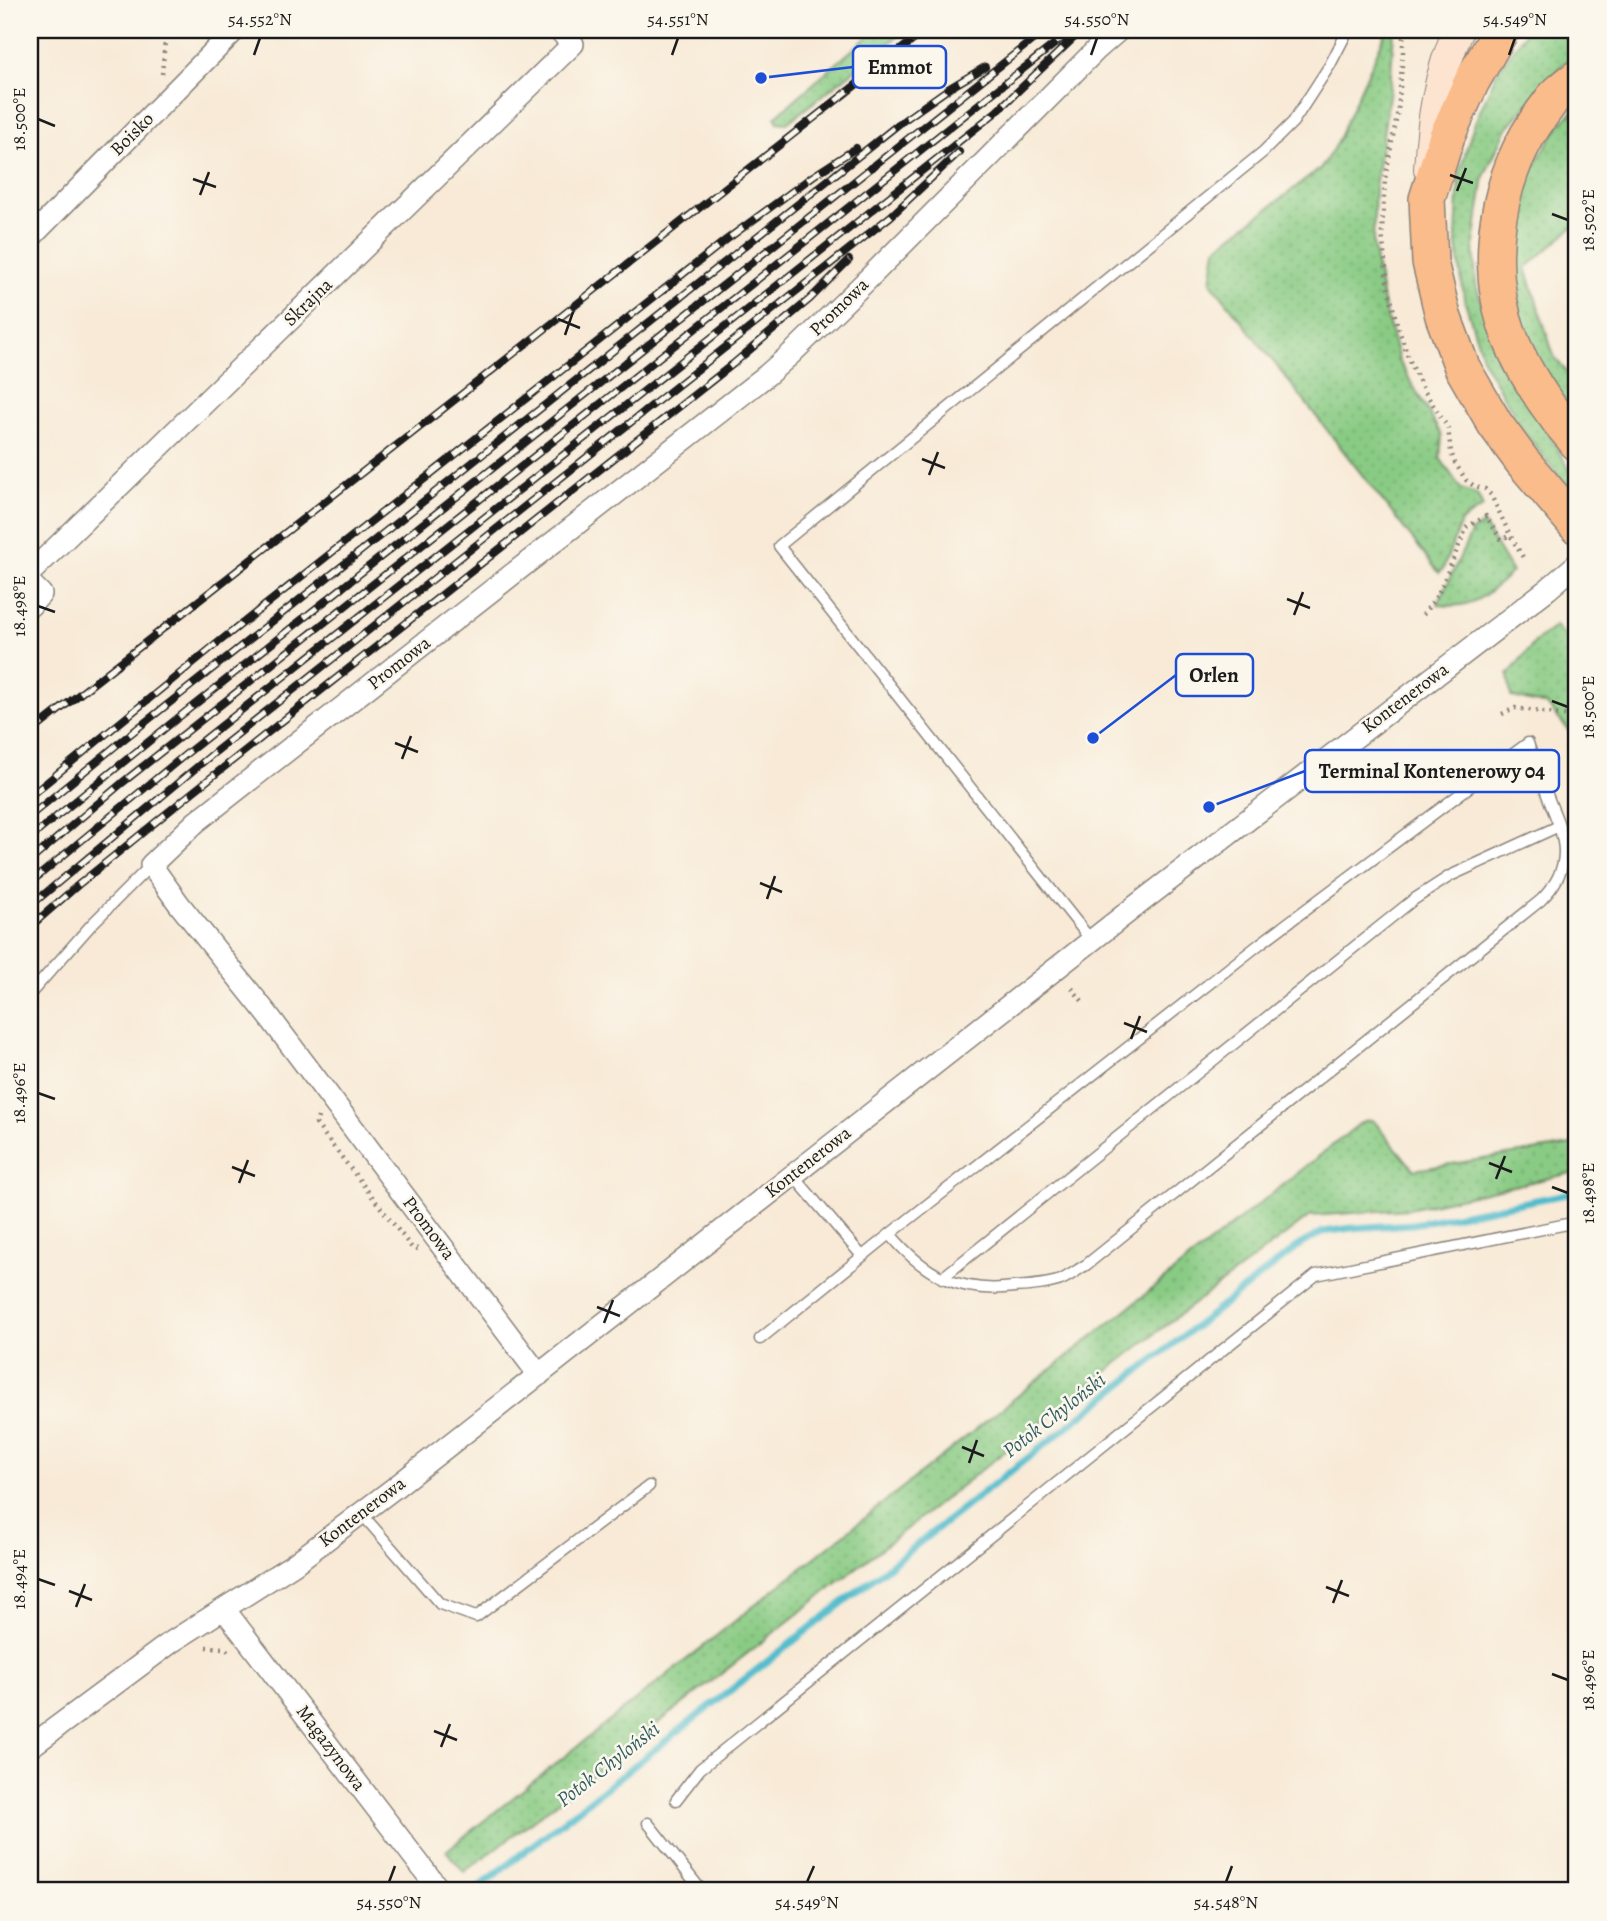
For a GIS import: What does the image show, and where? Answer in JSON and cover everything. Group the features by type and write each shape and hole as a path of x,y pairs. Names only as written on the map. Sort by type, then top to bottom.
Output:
{"highway":[{"path":"1501,30 1472,82 1447,136 1427,199 1430,262 1443,316 1462,368 1495,424 1522,461 1577,526"},
{"path":"1566,87 1531,128 1514,163 1499,215 1495,258 1498,293 1509,334 1525,370 1557,419 1577,443"}],"main road":[{"path":"1427,199 1431,129 1440,83 1459,30"}],"street":[{"name":"Boisko","path":"30,238 235,30"},
{"name":"Skrajna","path":"30,573 573,44 559,30"},
{"name":"Promowa","path":"539,1375 277,1026 151,865 196,822 792,353 1119,30"},
{"name":"Kontenerowa","path":"30,1747 160,1650 294,1564 361,1513 1091,940 1577,564"},
{"path":"30,583 41,594 30,606"},
{"name":"Magazynowa","path":"224,1609 439,1889"}],"lane":[{"path":"1091,940 779,546 1263,152 1293,121 1330,65 1348,30"},
{"path":"760,1339 862,1256 890,1234 1261,943 1528,743 1559,826 1564,851 1556,883 1541,900 1086,1265 1060,1280 1032,1285 990,1290 964,1286 942,1278 921,1264 903,1250 890,1234"},
{"path":"942,1278 1413,900 1450,876 1559,826"},
{"path":"30,994 151,865"},
{"path":"792,1174 862,1256"},
{"path":"676,1800 700,1769 1316,1275 1577,1222"},
{"path":"361,1513 440,1604 476,1617 649,1486"},
{"path":"648,1822 702,1891"}],"path":[{"path":"162,78 166,30"},
{"path":"1404,30 1398,110 1385,179 1382,232 1387,282 1408,356 1423,388 1448,428 1455,463 1466,481 1492,495 1510,536 1524,559"},
{"path":"1423,615 1438,594 1467,527 1486,516 1501,540 1510,536"},
{"path":"1571,616 1577,624"},
{"path":"1502,714 1515,708 1577,717"},
{"path":"1072,988 1083,1002"},
{"path":"197,1650 208,1646 223,1648 238,1655 247,1664 260,1655"}],"green space":[{"path":"875,30 906,30 787,123 778,122 775,117"},
{"path":"1387,30 1394,30 1390,89 1375,187 1373,244 1383,302 1399,361 1442,436 1440,458 1461,489 1477,494 1483,507 1461,522 1439,573 1211,282 1216,248 1321,168 1336,144"},
{"path":"1527,30 1577,30 1577,56 1563,64 1507,128 1484,176 1474,244 1476,284 1499,350 1577,482 1577,499 1525,433 1484,363 1464,298 1456,238 1459,175 1473,127 1496,74"},
{"path":"1577,107 1577,223 1526,268 1554,356 1577,385 1577,420 1545,375 1512,302 1510,231 1527,164 1533,166 1561,123"},
{"path":"1483,524 1512,572 1479,599 1470,603 1450,606 1438,604 1472,531"},
{"path":"1555,626 1573,644 1577,644 1577,740 1547,705 1511,697 1508,675 1534,643"},
{"path":"1373,1120 1414,1170 1577,1144 1577,1172 1409,1209 1310,1216 1170,1322 559,1801 464,1872 446,1851 1363,1121"}],"waterway":[{"name":"Potok Chyloński","path":"474,1891 1301,1244 1323,1232 1413,1224 1577,1192"}],"railway":[{"path":"30,733 926,30"},
{"path":"30,838 1045,30"},
{"path":"30,883 186,754 996,112 1082,30"},
{"path":"30,861 122,783 1062,38"},
{"path":"30,816 900,123 985,67"},
{"path":"30,796 210,649 726,240 856,148"},
{"path":"30,906 215,752 891,216 959,152"},
{"path":"30,927 194,791 733,364 810,299 849,260"}],"place":[{"name":"Emmot","path":"761,78"},
{"name":"Orlen","path":"1093,738"},
{"name":"Terminal Kontenerowy 04","path":"1209,807"}]}
